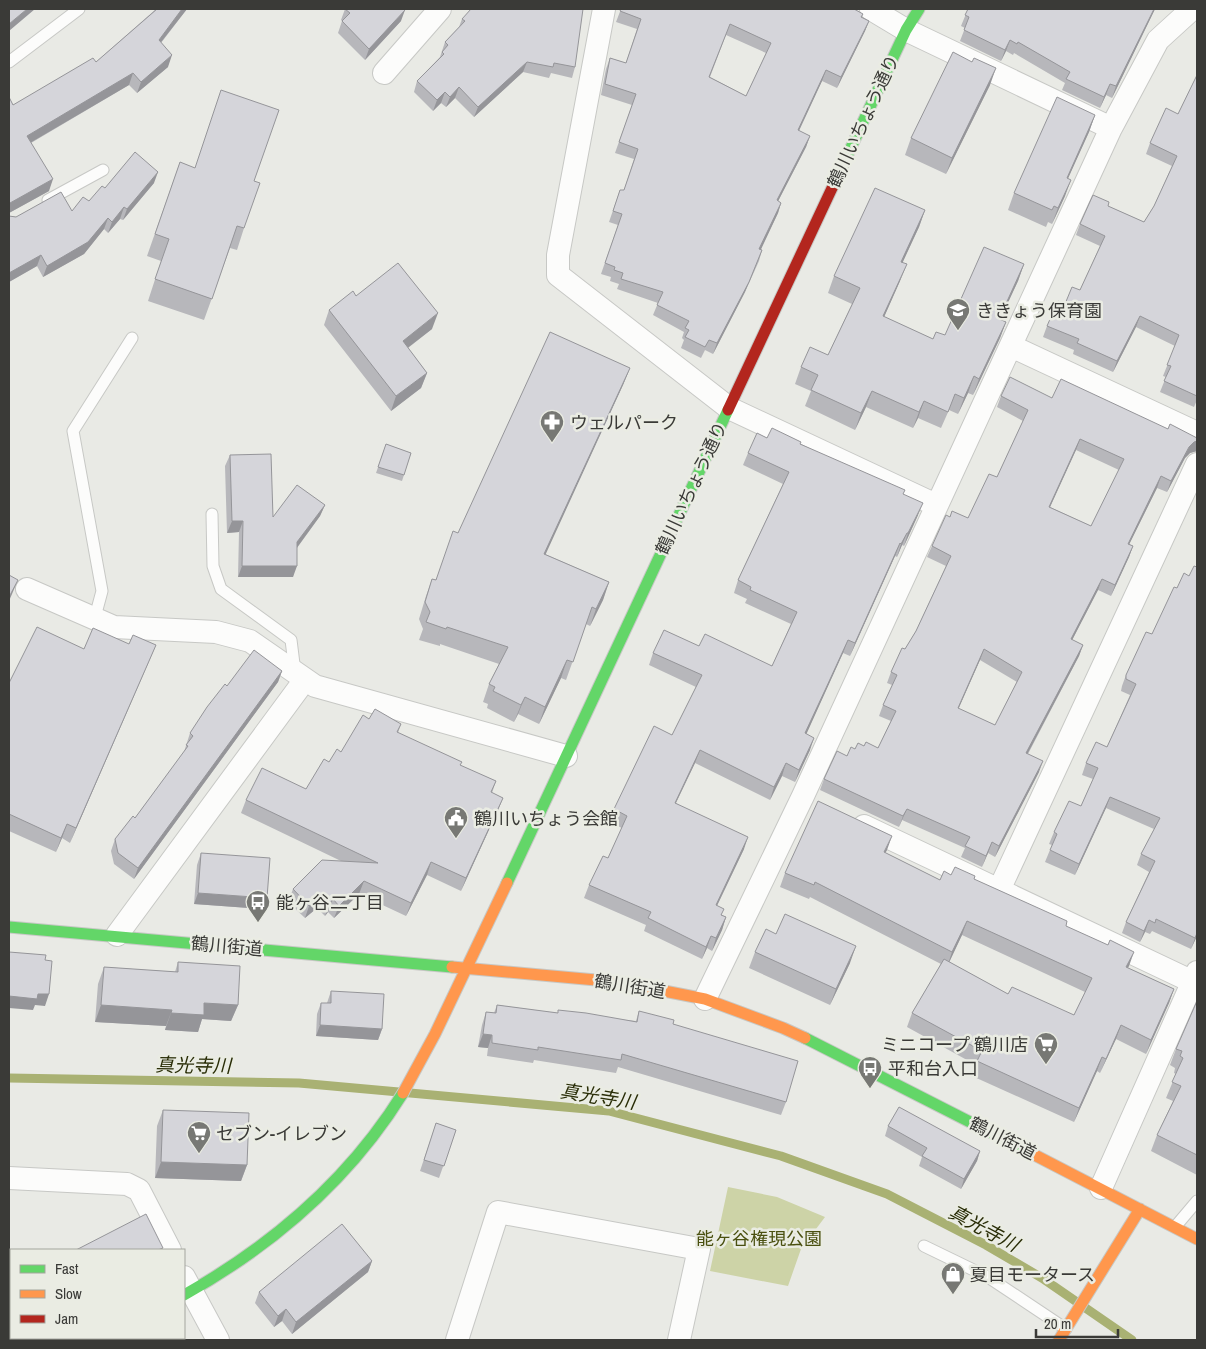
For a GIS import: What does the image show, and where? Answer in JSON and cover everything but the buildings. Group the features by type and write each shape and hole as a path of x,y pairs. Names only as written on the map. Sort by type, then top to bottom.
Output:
{"street":[{"path":"384,73 440,9"},
{"path":"604,9 558,255 558,275 729,408 936,505"},
{"path":"871,9 906,30 1111,128"},
{"name":"鶴川いちょう通り","path":"186,1288 228,1269 299,1216 338,1178 386,1117 414,1074 467,969 906,30 918,9"},
{"path":"705,1000 812,800 936,505 1111,128 1158,40 1192,9"},
{"path":"1011,346 1197,433"},
{"path":"998,890 1197,464"},
{"path":"21,587 95,617 114,627 216,632 250,641 315,686 566,756"},
{"path":"117,935 300,677"},
{"path":"847,818 998,890 1195,977 1101,1188"},
{"name":"鶴川街道","path":"9,927 117,935 618,982 705,1000 783,1028 1197,1238"},
{"path":"9,1178 127,1184 139,1190 169,1249"},
{"path":"1059,1340 1140,1210"},
{"path":"457,1340 498,1212 699,1249 679,1340"},
{"path":"186,1288 218,1340"}],"lane":[{"path":"9,62 79,9"},
{"path":"34,207 103,170"},
{"path":"95,617 102,591 73,431 132,338"},
{"path":"212,514 213,566 221,589 291,640 300,677"},
{"path":"1175,1227 1197,1201"},
{"path":"924,1246 988,1277 1069,1324"}],"green space":[{"name":"能ヶ谷権現公園","path":"728,1187 777,1197 825,1217 801,1249 788,1286 710,1271"}],"waterway":[{"name":"真光寺川","path":"9,1078 299,1083 609,1111 781,1156 887,1194 986,1245 1042,1278 1132,1340"}],"traffic: fast":[{"path":"833,186 906,30 919,9"},
{"path":"507,883 728,410"},
{"path":"9,927 452,967"},
{"path":"805,1038 1025,1150"},
{"path":"185,1294 248,1255 307,1208 359,1154 382,1125 403,1093"}],"traffic: slow":[{"path":"403,1093 435,1034 507,883"},
{"path":"452,967 618,982 705,999 805,1038"},
{"path":"1025,1150 1197,1239"},
{"path":"1059,1340 1140,1209"}],"traffic: jam":[{"path":"728,410 833,186"}],"place":[{"name":"ききょう保育園","path":"958,331"},
{"name":"ウェルパーク","path":"552,443"},
{"name":"鶴川いちょう会館","path":"456,839"},
{"name":"能ヶ谷二丁目","path":"258,923"},
{"name":"ミニコープ 鶴川店","path":"1046,1065"},
{"name":"平和台入口","path":"870,1089"},
{"name":"セブン-イレブン","path":"199,1154"},
{"name":"夏目モータース","path":"953,1295"}]}
